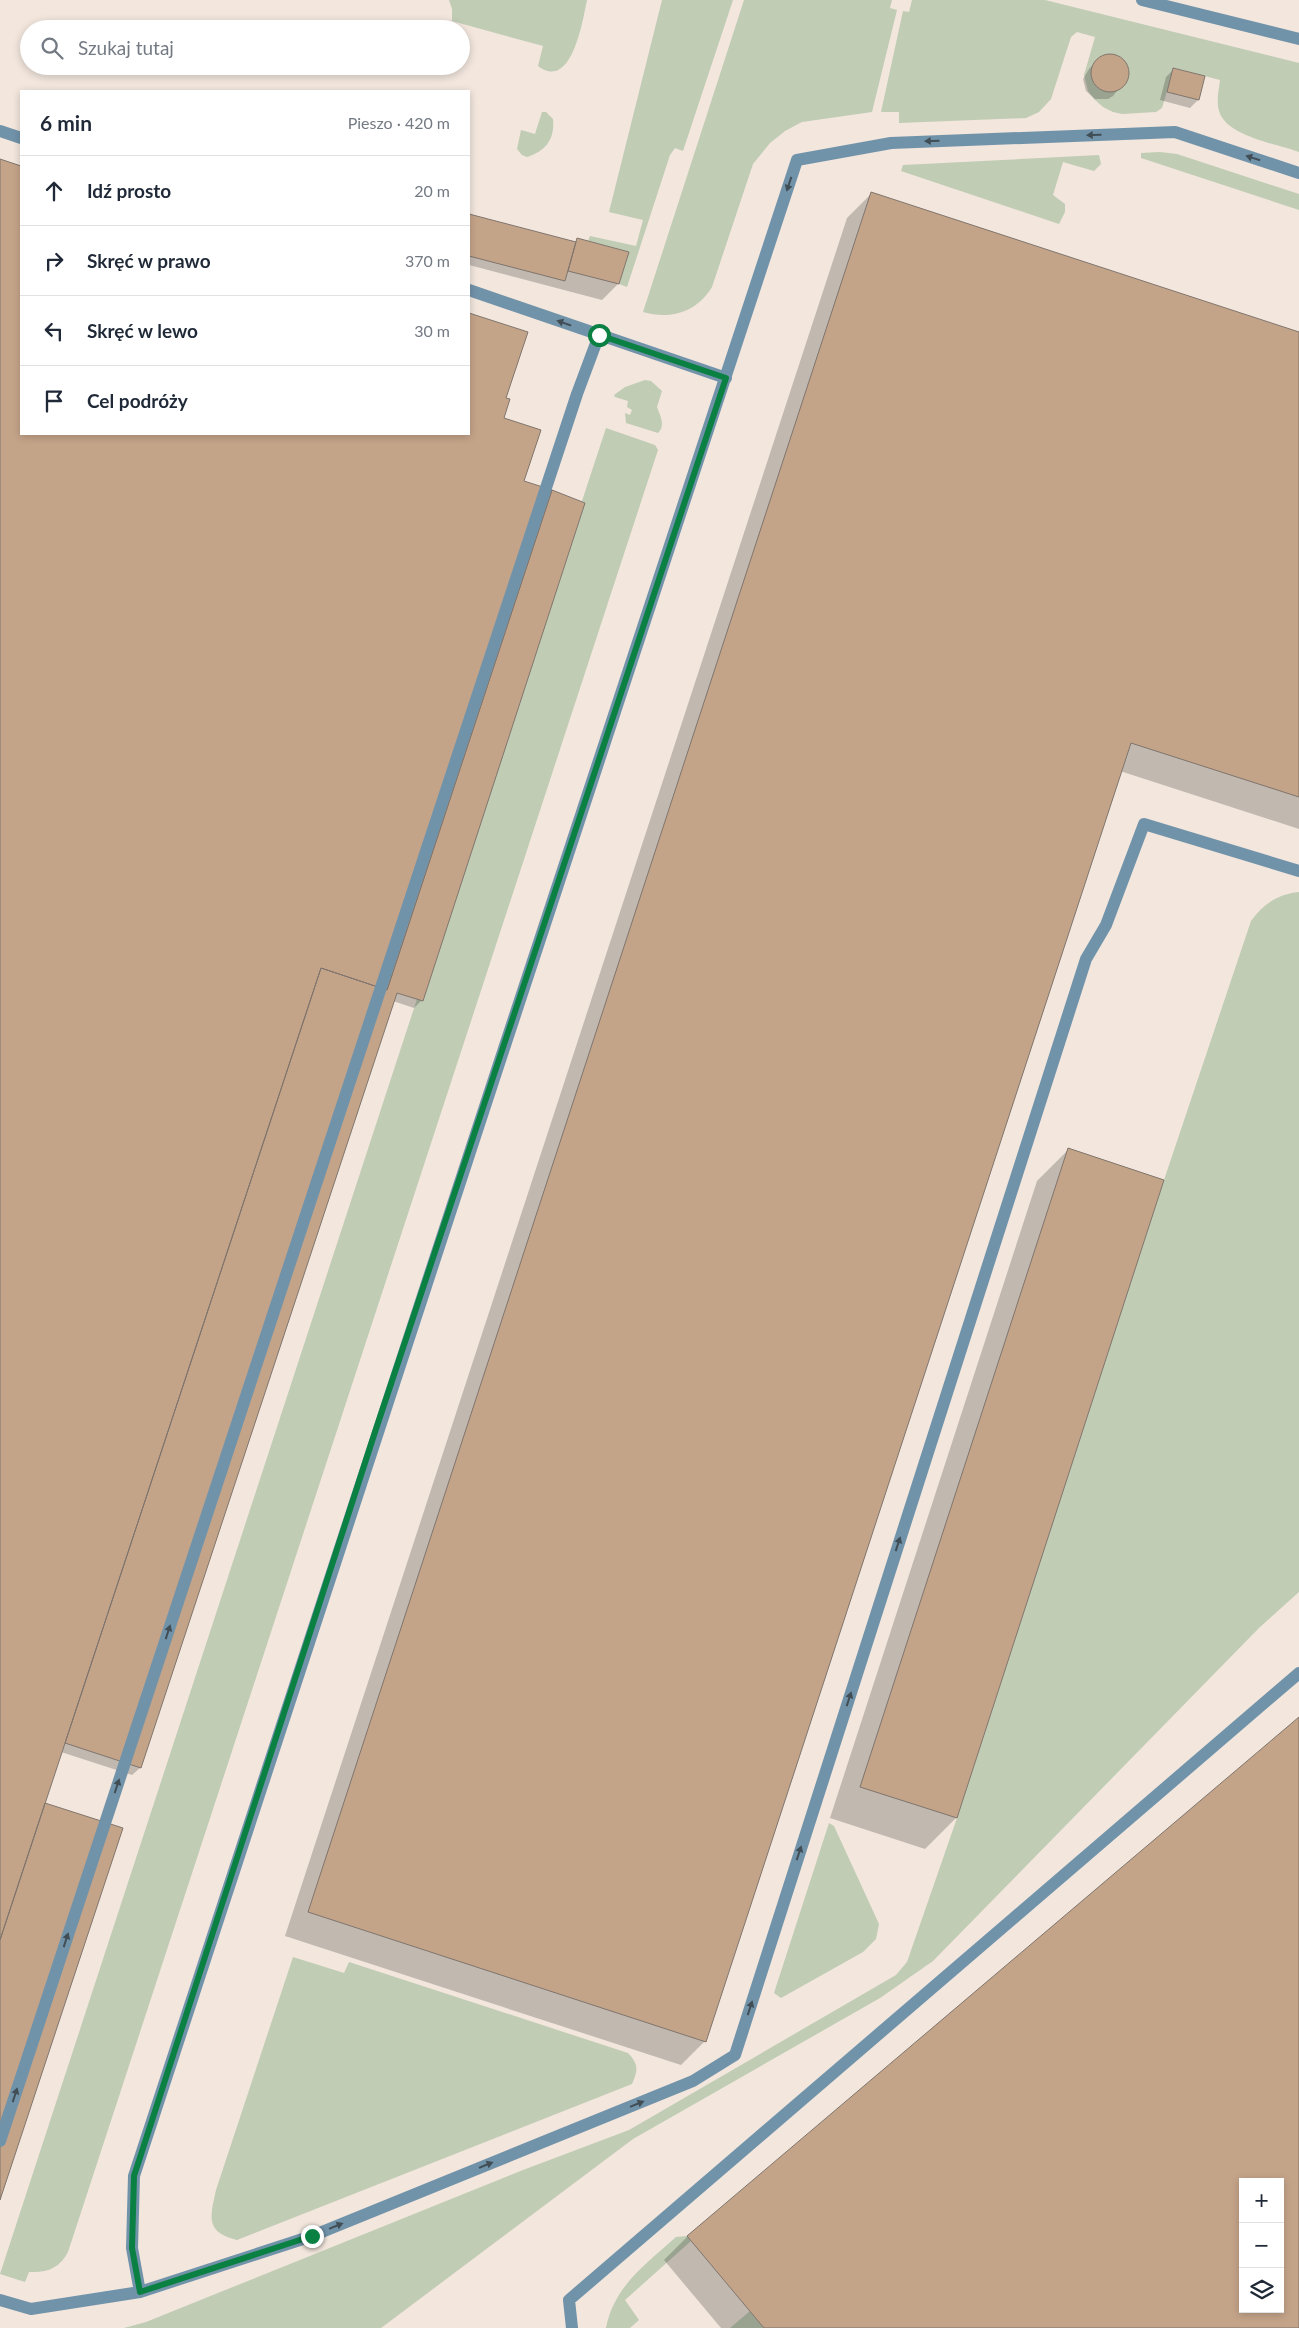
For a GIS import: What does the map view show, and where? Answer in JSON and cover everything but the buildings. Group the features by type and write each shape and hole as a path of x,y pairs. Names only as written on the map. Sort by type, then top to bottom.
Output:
{"street":[{"path":"1142,0 1299,39"},
{"path":"0,131 20,138"},
{"path":"140,2292 132,2248 134,2176 369,1450 797,160 891,143 1175,132 1299,173"},
{"path":"470,290 726,378"},
{"path":"0,2141 577,394 599,335"},
{"path":"0,2300 31,2310 140,2292 312,2236 693,2081 735,2055 1086,959 1106,925 1144,824 1299,871"},
{"path":"572,2328 569,2300 1299,1673"}],"green space":[{"path":"449,0 587,0 574,50 567,62 559,69 550,71 538,66 543,46 470,26 470,20 452,20 452,9"},
{"path":"662,0 733,0 683,151 675,148 670,155 627,287 619,284 629,252 588,241 590,236 636,246 643,220 609,212"},
{"path":"744,0 892,0 890,8 897,10 872,112 802,122 785,131 770,143 753,164 712,287 706,296 699,303 682,312 663,315 643,312"},
{"path":"912,0 1045,0 1299,63 1299,152 1253,138 1231,127 1224,120 1218,107 1220,80 1174,68 1162,108 1156,112 1122,114 1103,107 1088,91 1084,75 1095,37 1077,32 1071,37 1051,99 1039,112 1026,118 899,123 899,112 881,112 903,11 909,12"},
{"path":"542,112 546,112 553,119 551,138 544,148 527,157 522,155 517,149 521,130 535,134"},
{"path":"1160,152 1177,154 1299,194 1299,210 1141,158 1141,153"},
{"path":"1099,155 1101,164 1094,171 1063,162 1053,195 1065,204 1065,212 1059,224 901,171 903,165"},
{"path":"645,380 651,381 662,391 657,407 662,424 658,433 626,423 625,413 630,415 632,410 627,407 628,401 614,395 625,387"},
{"path":"606,428 655,445 658,450 68,2252 57,2266 42,2272 29,2272 25,2282 0,2274 417,999 423,1000 585,503 582,501"},
{"path":"1299,892 1299,1592 1259,1628 933,1961 880,1998 633,2139 381,2328 124,2328 146,2322 523,2170 629,2130 896,1975 907,1962 957,1818 1164,1180 1251,921 1272,901 1284,895"},
{"path":"829,1823 834,1826 879,1924 876,1939 863,1952 781,1998 774,1993"},
{"path":"293,1957 344,1973 349,1962 628,2053 636,2064 634,2079 632,2084 237,2240 227,2237 219,2233 212,2222 212,2208 216,2190"},
{"path":"687,2236 691,2241 625,2300 639,2320 630,2328 606,2328 616,2300 633,2277 676,2237"},
{"path":"750,2311 764,2328 730,2328"}],"route":[{"path":"312,2236 140,2292 132,2248 134,2176 218,1911 375,1432 726,378 599,335"}]}
